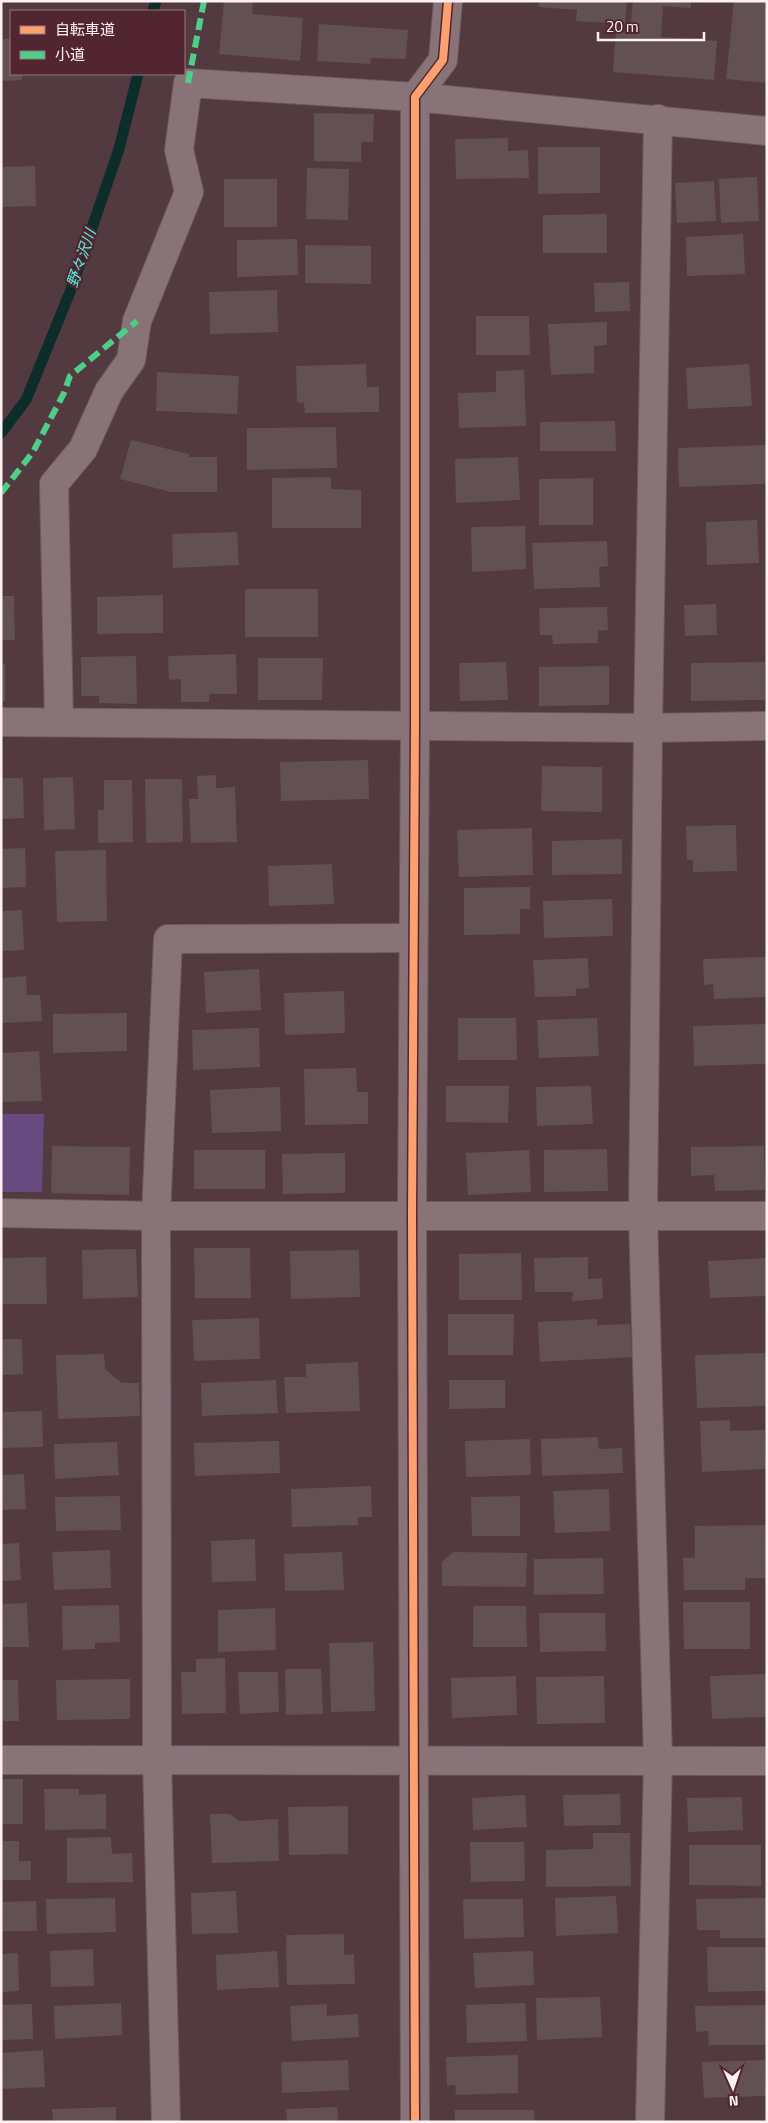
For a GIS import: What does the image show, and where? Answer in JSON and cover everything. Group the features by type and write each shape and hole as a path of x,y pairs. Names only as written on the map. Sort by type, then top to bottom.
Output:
{"street":[{"path":"415,2122 412,1216 415,726 415,97 443,60 448,1"},
{"path":"59,722 54,484 83,449 109,392 131,360 137,321 189,192 179,150 188,83 415,97 767,130"},
{"path":"650,2122 658,1760 643,1215 648,728 658,119"},
{"path":"1,722 648,728 767,726"},
{"path":"166,2122 157,1760 156,1216 168,939 414,938"},
{"path":"1,1213 156,1216 767,1216"},
{"path":"1,1760 767,1761"}],"shaded area":[{"path":"1,1114 44,1114 42,1192 1,1192"}],"building":[{"path":"224,1 253,2 252,14 303,18 300,61 219,54"},
{"path":"539,1 627,1 625,24 576,21 577,10 539,7"},
{"path":"633,1 691,1 691,8 663,6 661,37 717,41 714,80 613,72 616,32 630,33"},
{"path":"734,1 767,1 767,83 726,79"},
{"path":"319,24 408,30 406,59 371,58 370,64 317,61"},
{"path":"1,39 10,39 10,75 22,75 22,80 1,81"},
{"path":"314,113 374,114 373,142 361,142 361,162 314,161"},
{"path":"508,138 508,151 528,150 529,178 456,179 455,139"},
{"path":"538,147 600,147 600,193 538,194"},
{"path":"35,166 36,206 1,207 1,167"},
{"path":"307,168 349,169 348,220 306,219"},
{"path":"757,177 759,221 721,223 719,179"},
{"path":"224,179 277,179 277,227 224,227"},
{"path":"714,181 716,221 677,223 675,183"},
{"path":"607,214 607,253 543,253 543,215"},
{"path":"743,234 745,274 687,276 686,237"},
{"path":"297,239 298,275 237,277 237,240"},
{"path":"305,245 371,246 371,284 305,283"},
{"path":"629,282 630,311 595,312 594,283"},
{"path":"277,290 278,332 210,334 209,292"},
{"path":"476,316 529,316 530,355 476,355"},
{"path":"607,322 607,345 594,346 594,373 551,375 548,324"},
{"path":"366,364 367,387 379,387 379,412 305,413 304,403 297,402 296,366"},
{"path":"749,364 752,406 688,409 686,368"},
{"path":"524,370 526,426 459,428 458,393 496,392 496,371"},
{"path":"157,372 239,376 237,414 156,411"},
{"path":"615,421 616,451 540,451 540,422"},
{"path":"336,427 337,468 247,470 247,428"},
{"path":"131,440 189,454 189,457 217,457 217,492 171,492 120,479"},
{"path":"767,445 767,484 679,487 678,448"},
{"path":"518,457 520,500 456,503 455,459"},
{"path":"331,477 331,489 361,490 361,528 272,528 272,478"},
{"path":"593,478 593,525 539,525 539,479"},
{"path":"757,520 759,563 707,565 706,522"},
{"path":"525,526 526,569 472,572 471,527"},
{"path":"237,532 239,565 173,568 172,534"},
{"path":"607,541 608,566 599,567 600,587 534,589 532,543"},
{"path":"245,589 318,589 318,637 245,637"},
{"path":"163,595 163,633 97,634 97,597"},
{"path":"1,596 14,596 15,640 1,640"},
{"path":"716,604 717,635 685,636 684,605"},
{"path":"607,607 608,630 598,631 598,643 553,644 552,635 540,635 539,608"},
{"path":"236,654 237,694 209,694 209,702 181,702 181,679 169,680 168,656"},
{"path":"136,656 137,704 99,703 99,696 81,696 81,657"},
{"path":"258,658 323,658 322,700 258,700"},
{"path":"506,662 508,700 460,701 459,663"},
{"path":"765,662 765,700 691,701 691,663"},
{"path":"1,664 5,664 5,701 1,701"},
{"path":"609,666 609,705 539,706 539,667"},
{"path":"368,760 369,799 281,801 280,762"},
{"path":"542,766 602,767 602,812 541,811"},
{"path":"216,775 216,788 235,787 237,842 191,843 189,799 198,799 197,776"},
{"path":"73,777 75,829 44,830 43,778"},
{"path":"1,778 23,778 24,818 1,819"},
{"path":"145,779 182,779 183,842 146,843"},
{"path":"104,780 132,780 133,842 98,843 98,810 104,810"},
{"path":"736,825 737,871 693,872 693,860 687,860 686,826"},
{"path":"532,828 533,875 459,877 457,830"},
{"path":"622,839 622,874 552,875 552,841"},
{"path":"25,848 26,887 1,888 1,849"},
{"path":"106,850 107,921 57,922 55,851"},
{"path":"332,864 334,904 269,906 268,866"},
{"path":"530,887 530,909 520,909 520,934 464,935 464,888"},
{"path":"612,899 613,936 544,938 543,901"},
{"path":"22,910 24,950 1,951 1,911"},
{"path":"767,957 767,997 714,999 713,984 704,985 703,959"},
{"path":"588,958 589,988 576,989 576,996 535,997 533,960"},
{"path":"259,969 261,1010 206,1013 204,972"},
{"path":"26,976 27,995 40,995 42,1021 1,1023 1,978"},
{"path":"344,991 345,1033 285,1035 284,993"},
{"path":"127,1013 127,1051 53,1053 53,1014"},
{"path":"458,1018 516,1018 517,1060 458,1060"},
{"path":"597,1018 599,1056 539,1058 537,1020"},
{"path":"767,1024 767,1064 694,1066 693,1026"},
{"path":"259,1028 260,1067 193,1070 192,1030"},
{"path":"39,1051 42,1101 1,1102 1,1053"},
{"path":"356,1068 357,1092 368,1092 368,1124 305,1125 304,1069"},
{"path":"446,1086 509,1086 508,1123 446,1122"},
{"path":"591,1086 593,1124 537,1126 536,1087"},
{"path":"280,1087 281,1131 212,1133 210,1090"},
{"path":"52,1146 130,1147 129,1195 51,1193"},
{"path":"764,1146 765,1190 715,1191 714,1175 691,1176 691,1147"},
{"path":"607,1149 608,1191 544,1192 544,1150"},
{"path":"194,1150 265,1150 265,1189 194,1189"},
{"path":"529,1150 531,1192 468,1195 466,1153"},
{"path":"345,1153 345,1193 283,1194 282,1154"},
{"path":"194,1248 250,1248 251,1298 195,1298"},
{"path":"136,1249 138,1297 83,1299 82,1250"},
{"path":"359,1250 360,1297 291,1299 290,1251"},
{"path":"521,1253 522,1300 459,1300 459,1254"},
{"path":"46,1257 47,1304 1,1304 1,1258"},
{"path":"588,1257 588,1279 602,1278 603,1299 572,1301 573,1292 535,1292 534,1258"},
{"path":"767,1258 767,1296 710,1298 708,1261"},
{"path":"448,1314 514,1314 513,1355 448,1355"},
{"path":"259,1318 260,1359 194,1361 192,1320"},
{"path":"597,1319 597,1325 630,1324 632,1357 540,1362 538,1322"},
{"path":"1,1339 22,1339 23,1374 1,1375"},
{"path":"767,1353 767,1406 697,1408 695,1355"},
{"path":"104,1354 105,1369 122,1383 139,1383 140,1416 58,1419 56,1355"},
{"path":"358,1362 360,1411 286,1413 284,1377 306,1377 306,1364"},
{"path":"276,1380 278,1413 202,1416 201,1383"},
{"path":"449,1380 505,1380 505,1408 449,1409"},
{"path":"42,1411 43,1447 1,1448 1,1412"},
{"path":"730,1420 730,1431 765,1430 766,1469 702,1472 700,1421"},
{"path":"598,1437 599,1449 622,1448 623,1473 542,1476 541,1439"},
{"path":"530,1439 531,1475 466,1477 465,1441"},
{"path":"279,1441 280,1473 195,1476 194,1443"},
{"path":"117,1442 119,1475 55,1479 54,1444"},
{"path":"24,1474 26,1509 1,1510 1,1475"},
{"path":"371,1486 372,1517 358,1517 358,1525 292,1527 291,1489"},
{"path":"609,1489 610,1531 555,1533 553,1491"},
{"path":"120,1496 121,1530 56,1531 55,1497"},
{"path":"520,1496 520,1536 472,1536 471,1497"},
{"path":"767,1525 767,1578 745,1578 745,1590 684,1590 683,1558 695,1558 695,1526"},
{"path":"255,1539 256,1581 212,1582 211,1541"},
{"path":"19,1543 21,1580 1,1581 1,1544"},
{"path":"110,1550 111,1588 54,1590 52,1552"},
{"path":"342,1552 344,1590 285,1591 284,1554"},
{"path":"453,1552 527,1553 526,1587 442,1586 442,1562"},
{"path":"603,1558 604,1594 534,1595 534,1559"},
{"path":"683,1602 750,1602 750,1649 684,1649"},
{"path":"27,1603 29,1647 1,1647 1,1604"},
{"path":"119,1605 120,1642 95,1643 95,1649 63,1650 62,1606"},
{"path":"473,1606 526,1606 527,1647 473,1647"},
{"path":"275,1608 276,1650 218,1652 218,1610"},
{"path":"539,1613 605,1613 606,1651 540,1652"},
{"path":"373,1642 375,1711 331,1712 329,1643"},
{"path":"225,1658 226,1713 182,1714 181,1672 196,1672 196,1659"},
{"path":"285,1669 321,1669 323,1714 286,1715"},
{"path":"238,1672 278,1672 279,1712 240,1714"},
{"path":"767,1674 767,1717 712,1719 710,1676"},
{"path":"516,1676 517,1715 452,1718 451,1678"},
{"path":"604,1676 605,1723 537,1724 536,1677"},
{"path":"130,1679 130,1719 57,1720 56,1680"},
{"path":"1,1680 18,1680 19,1721 1,1721"},
{"path":"1,1779 23,1779 23,1824 1,1824"},
{"path":"44,1789 79,1789 79,1795 106,1794 106,1829 45,1830"},
{"path":"620,1794 621,1825 564,1826 563,1795"},
{"path":"525,1795 527,1827 473,1830 472,1798"},
{"path":"742,1797 743,1830 688,1832 687,1798"},
{"path":"348,1806 348,1854 289,1855 288,1807"},
{"path":"210,1814 230,1814 239,1821 278,1819 279,1861 212,1863"},
{"path":"593,1833 630,1833 631,1886 546,1887 546,1850 593,1849"},
{"path":"111,1837 112,1854 132,1853 133,1882 67,1883 67,1838"},
{"path":"1,1841 19,1841 19,1861 31,1861 31,1880 1,1880"},
{"path":"470,1842 524,1842 525,1881 471,1882"},
{"path":"689,1845 761,1845 761,1886 689,1885"},
{"path":"236,1891 238,1933 192,1934 191,1893"},
{"path":"616,1896 618,1933 556,1936 555,1898"},
{"path":"115,1898 116,1932 47,1934 46,1899"},
{"path":"767,1898 767,1938 720,1938 720,1930 697,1930 696,1899"},
{"path":"463,1899 523,1899 524,1937 464,1939"},
{"path":"36,1901 37,1931 1,1931 1,1902"},
{"path":"344,1934 344,1955 354,1954 355,1984 287,1985 286,1935"},
{"path":"707,1947 767,1947 767,1991 708,1992"},
{"path":"93,1949 94,1986 51,1987 50,1951"},
{"path":"277,1951 279,1987 217,1990 216,1955"},
{"path":"533,1951 534,1985 475,1988 473,1953"},
{"path":"18,1953 19,1991 1,1992 1,1954"},
{"path":"600,1997 602,2037 537,2040 536,1998"},
{"path":"121,2003 122,2035 55,2039 54,2006"},
{"path":"525,2003 527,2041 467,2043 466,2005"},
{"path":"32,2004 33,2039 1,2040 1,2005"},
{"path":"327,2004 327,2016 358,2014 359,2037 292,2041 290,2006"},
{"path":"766,2005 767,2045 709,2045 708,2031 696,2032 695,2006"},
{"path":"43,2050 45,2087 1,2089 1,2053"},
{"path":"518,2055 518,2093 456,2095 455,2085 447,2086 446,2057"},
{"path":"348,2060 349,2090 282,2093 281,2062"},
{"path":"765,2060 766,2096 704,2098 702,2062"},
{"path":"116,2107 116,2122 53,2122 52,2109"},
{"path":"337,2107 338,2122 287,2122 286,2109"},
{"path":"455,2110 534,2110 535,2122 455,2122"}],"waterway":[{"name":"野々沢川","path":"153,10 156,1"},
{"name":"野々沢川","path":"1,433 26,400 70,292 119,149 138,75"}],"marked path":[{"path":"188,83 204,1"},
{"path":"1,493 33,452 64,393 70,376 137,321"}],"cycle path":[{"path":"415,2122 412,1216 415,726 415,97 443,60 448,1"}]}
